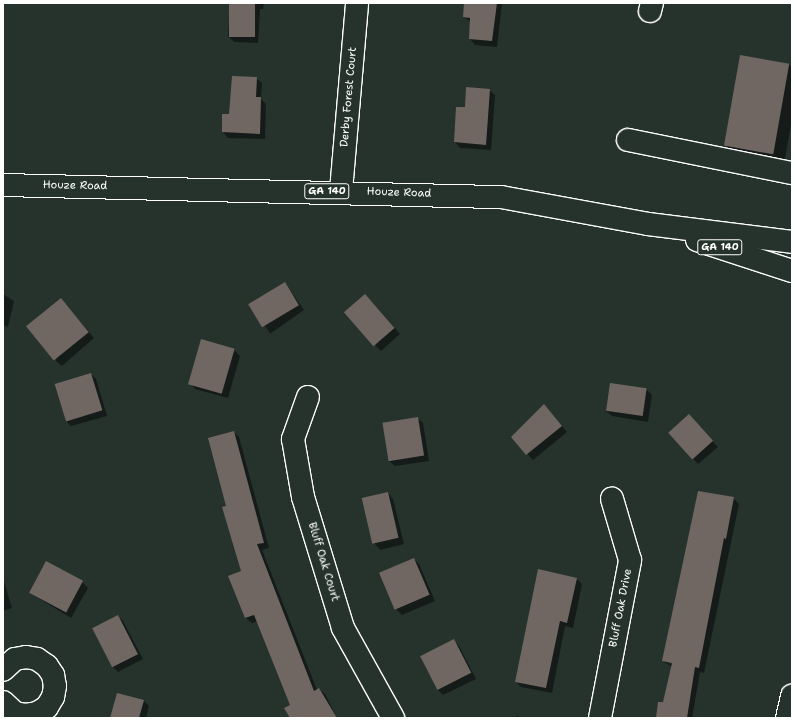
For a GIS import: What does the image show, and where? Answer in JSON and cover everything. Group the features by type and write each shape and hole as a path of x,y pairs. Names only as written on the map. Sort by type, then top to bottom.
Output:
{"main road":[{"name":"Derby Forest Court","path":"341,191 357,3"},
{"path":"628,140 792,172"},
{"name":"Houze Road","path":"3,185 341,191 501,197 648,224 792,242"},
{"name":"Houze Road","path":"648,224 792,271"},
{"name":"Bluff Oak Court","path":"308,397 293,439 303,497 343,628 393,718"},
{"name":"Bluff Oak Drive","path":"600,718 630,560 612,499"},
{"path":"3,670 15,659 26,657 37,659 47,666 53,675 55,686 50,702 37,713 26,715 15,713 3,702"},
{"path":"787,718 792,696"}],"building":[{"path":"229,3 255,3 255,37 229,37"},
{"path":"464,3 497,3 492,41 469,39 470,18 463,17"},
{"path":"740,55 789,64 773,154 724,146"},
{"path":"232,76 257,77 256,97 261,97 260,134 222,132 222,114 229,114"},
{"path":"466,87 490,89 486,145 454,142 456,107 465,107"},
{"path":"285,282 299,305 262,327 248,304"},
{"path":"365,294 395,328 373,346 344,312"},
{"path":"61,298 89,332 54,361 26,326"},
{"path":"201,339 235,349 222,394 188,384"},
{"path":"91,373 102,410 66,421 55,384"},
{"path":"610,383 647,388 643,416 606,411"},
{"path":"544,404 562,426 526,455 511,437"},
{"path":"689,414 713,441 692,459 668,433"},
{"path":"418,417 424,456 389,461 382,423"},
{"path":"234,431 264,543 257,544 314,691 319,688 337,718 290,718 284,708 290,705 254,615 245,618 228,576 241,571 222,507 226,506 208,438"},
{"path":"698,491 734,497 726,539 724,538 699,668 695,667 687,718 656,718 658,702 663,702 672,663 662,661"},
{"path":"388,492 399,538 372,544 362,498"},
{"path":"414,558 430,595 395,610 379,573"},
{"path":"46,561 83,581 66,613 29,593"},
{"path":"538,569 577,578 567,623 560,621 546,688 515,682"},
{"path":"118,615 138,654 112,667 92,628"},
{"path":"454,639 471,673 437,690 420,656"},
{"path":"117,693 144,700 139,718 110,718"}]}
